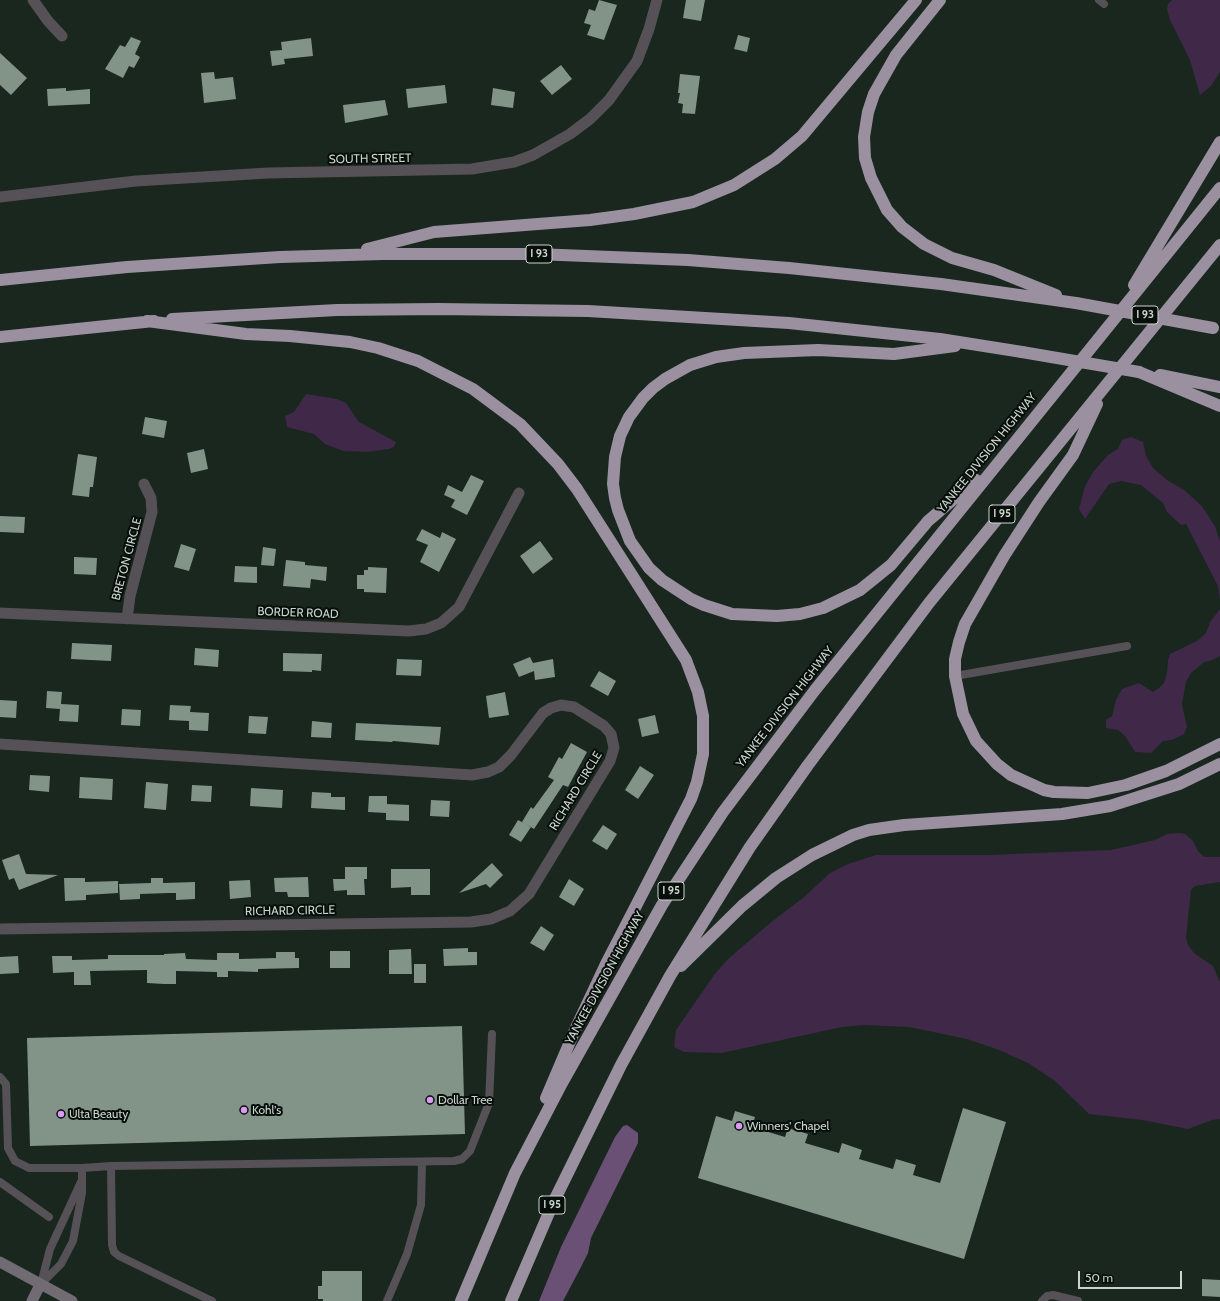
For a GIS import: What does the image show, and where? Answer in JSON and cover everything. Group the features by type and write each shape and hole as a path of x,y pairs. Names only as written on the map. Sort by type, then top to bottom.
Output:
{"highway":[{"path":"344,255 434,232 590,220 634,214 693,202 728,188 759,171 802,136 831,104 916,0"},
{"path":"940,0 896,55 878,85 870,103 866,123 864,148 868,168 875,187 887,210 902,227 924,244 952,258 994,270 1076,303"},
{"path":"1114,320 1220,142"},
{"name":"YANKEE DIVISION HIGHWAY","path":"461,1301 515,1174 562,1083 636,949 670,892 724,812 815,690 1220,188"},
{"name":"I 95","path":"511,1301 554,1201 597,1110 670,976 750,847 842,718 929,603 1219,247"},
{"name":"I 93","path":"0,280 178,263 344,255 534,254 724,262 891,278 1076,303 1217,329"},
{"path":"0,336 147,321 344,310 438,308 639,313 790,323 970,344 1139,372 1170,381 1220,387"},
{"path":"147,321 246,334 290,336 357,344 384,350 418,361 474,389 520,424 563,470 665,625 689,668 698,692 703,716 703,754 697,782 691,799 606,964 575,1030 515,1174"},
{"path":"970,344 894,354 818,350 744,352 709,359 677,371 643,398 624,426 617,445 613,467 613,484 618,510 630,541 649,568 662,580 691,599 732,614 748,616 789,615 812,611 835,603 875,580 891,565 928,521 1000,459"},
{"path":"1170,381 1220,406"},
{"path":"1106,386 1073,455 1007,550 970,613 959,642 955,676 958,698 963,714 976,741 997,764 1011,775 1044,790 1077,793 1114,788 1166,771 1220,744"},
{"path":"670,976 742,906 776,878 812,855 842,839 869,830 899,825 1062,814 1110,806 1179,784 1220,764"}],"main road":[{"path":"0,1262 72,1301"},
{"path":"32,1301 40,1285"}],"street":[{"path":"33,0 48,21 62,36"},
{"name":"SOUTH STREET","path":"0,197 136,181 268,174 472,169 514,162 533,155 570,134 590,119 609,100 637,61 649,29 657,0"},
{"name":"BRETON CIRCLE","path":"126,619 130,596 152,512 151,498 144,484"},
{"name":"BORDER ROAD","path":"0,613 409,631 426,629 441,623 459,607 519,493"},
{"name":"RICHARD CIRCLE","path":"0,744 472,775 488,772 499,767 511,755 546,711 554,706 564,705 574,708 604,726 611,734 614,748 610,761 529,894 510,911 491,919 471,922 0,928"}],"lane":[{"path":"955,676 1127,646"},
{"path":"0,1077 6,1084 8,1148 15,1162 29,1168 422,1162 458,1160 465,1157 470,1151 490,1097 492,1034"},
{"path":"387,1301 407,1254 421,1205 422,1162"},
{"path":"111,1166 112,1246 114,1252 119,1256 212,1301"},
{"path":"40,1285 62,1264 73,1241 80,1207 83,1178 82,1168"},
{"path":"40,1285 50,1249 83,1178"},
{"path":"0,1182 49,1217"},
{"path":"1042,1301 1047,1296 1053,1295 1078,1301"}],"shaded area":[{"path":"1172,0 1220,0 1220,72 1211,86 1200,95 1190,60 1170,20 1167,9 1168,4"},
{"path":"306,394 337,399 346,403 359,422 396,442 394,447 367,452 343,451 325,444 314,434 287,427 285,416 294,412"},
{"path":"1131,437 1143,442 1146,456 1153,468 1167,480 1184,490 1201,505 1215,526 1220,541 1220,600 1218,586 1186,524 1181,525 1167,512 1163,503 1141,485 1121,481 1109,484 1085,519 1079,509 1085,486 1093,472 1108,455 1118,449 1122,440"},
{"path":"1220,609 1220,656 1204,662 1191,673 1186,682 1182,704 1187,727 1184,734 1172,740 1163,741 1151,753 1135,752 1125,736 1118,730 1106,728 1106,720 1112,716 1116,700 1122,689 1139,683 1153,692 1159,688 1164,683 1170,654 1197,641 1206,633 1210,622"},
{"path":"1167,834 1185,834 1193,841 1198,851 1204,857 1220,857 1220,882 1195,886 1191,890 1186,938 1188,945 1194,953 1213,966 1220,982 1220,1119 1212,1120 1188,1129 1142,1120 1089,1114 1055,1081 1028,1063 999,1050 967,1039 909,1027 864,1025 842,1027 722,1053 684,1052 674,1047 676,1030 714,975 728,959 770,923 804,897 830,873 848,864 876,855 989,855 1111,850 1155,840"},
{"path":"627,1125 638,1133 638,1143 591,1238 588,1253 581,1267 563,1301 539,1301 561,1247 615,1137 623,1126"}],"building":[{"path":"599,0 617,5 604,40 587,35 591,25 584,23 589,9 595,11"},
{"path":"686,0 705,0 701,21 683,18"},
{"path":"738,35 750,38 747,52 734,49"},
{"path":"131,37 141,41 135,54 140,57 134,68 129,66 123,78 105,69 120,45 125,47"},
{"path":"311,38 313,56 284,59 285,64 272,66 270,51 282,50 281,42"},
{"path":"0,53 27,78 11,95 0,85"},
{"path":"561,65 572,79 552,95 540,81"},
{"path":"214,72 215,79 233,77 236,99 204,103 201,73"},
{"path":"680,74 700,76 695,114 682,113 683,104 678,103 680,93 678,93"},
{"path":"445,85 447,103 408,108 406,89"},
{"path":"66,88 66,91 90,89 90,104 48,106 47,89"},
{"path":"493,88 515,92 513,108 491,105"},
{"path":"385,100 388,115 345,123 343,105"},
{"path":"145,417 167,421 164,438 142,434"},
{"path":"204,449 208,469 191,473 187,453"},
{"path":"78,454 97,457 93,487 90,487 89,497 72,495"},
{"path":"471,475 484,481 467,515 451,507 455,500 444,495 448,485 462,492"},
{"path":"0,516 25,517 24,533 0,532"},
{"path":"422,529 440,538 442,532 456,539 439,572 420,562 428,545 416,540"},
{"path":"540,541 553,559 533,574 520,556"},
{"path":"181,544 196,549 189,571 174,567"},
{"path":"263,547 276,549 274,566 261,565"},
{"path":"74,557 97,558 96,575 74,574"},
{"path":"286,560 305,562 305,565 327,567 326,581 311,579 310,588 283,586"},
{"path":"235,566 257,567 257,583 234,582"},
{"path":"368,567 387,568 386,593 364,592 364,589 357,589 357,575 364,575 364,570 368,570"},
{"path":"72,643 112,645 111,661 71,659"},
{"path":"195,648 219,650 218,667 194,665"},
{"path":"283,653 322,654 321,671 283,671"},
{"path":"530,657 533,663 553,659 555,677 535,680 534,671 519,677 513,664"},
{"path":"397,659 422,660 421,676 396,675"},
{"path":"599,671 616,681 608,696 590,686"},
{"path":"47,691 62,692 61,704 79,705 78,722 59,721 60,709 46,708"},
{"path":"505,692 509,715 489,718 486,696"},
{"path":"0,700 17,701 16,718 0,717"},
{"path":"170,705 191,706 190,712 209,713 208,731 189,730 189,721 169,720"},
{"path":"122,709 141,710 140,726 121,725"},
{"path":"655,715 659,733 642,737 638,719"},
{"path":"249,716 268,717 266,734 248,733"},
{"path":"312,721 332,723 331,738 311,737"},
{"path":"356,723 441,727 439,745 393,741 355,740"},
{"path":"571,743 587,752 568,787 563,785 534,829 522,822 531,807 533,809 554,780 548,777 559,757 562,759"},
{"path":"640,766 654,775 638,799 625,790"},
{"path":"30,775 50,776 49,792 29,790"},
{"path":"80,777 113,779 112,800 79,798"},
{"path":"146,782 168,784 166,810 144,808"},
{"path":"192,785 212,786 211,802 191,801"},
{"path":"251,788 283,790 282,808 250,806"},
{"path":"312,792 331,793 331,797 345,797 345,810 311,808"},
{"path":"369,796 387,796 387,804 409,805 409,821 386,820 386,813 368,812"},
{"path":"431,800 450,801 449,817 430,816"},
{"path":"518,820 531,827 521,842 509,835"},
{"path":"603,825 617,834 607,850 592,841"},
{"path":"19,854 26,874 58,875 19,890 14,878 9,880 2,860"},
{"path":"492,863 503,875 490,888 486,884 459,893"},
{"path":"345,867 367,867 367,879 364,879 365,895 347,895 347,890 334,891 333,879 345,879"},
{"path":"391,869 430,869 430,895 411,895 411,887 391,888"},
{"path":"308,877 309,897 288,897 287,892 275,892 274,878"},
{"path":"64,878 85,878 85,882 118,881 118,893 86,895 86,900 65,901"},
{"path":"151,878 163,878 163,883 195,882 195,899 176,900 176,893 169,893 140,894 140,899 120,900 119,884 151,883"},
{"path":"569,879 584,889 574,906 559,897"},
{"path":"250,880 251,897 230,899 229,881"},
{"path":"541,926 554,935 544,951 530,943"},
{"path":"468,948 468,952 477,952 477,965 444,966 443,949"},
{"path":"411,949 412,974 389,974 389,950"},
{"path":"330,951 350,951 350,968 330,968"},
{"path":"276,952 295,952 295,958 299,958 299,968 258,969 258,972 228,971 228,977 217,977 217,972 176,971 176,984 147,983 147,970 90,971 91,985 74,985 74,972 53,973 52,956 72,956 72,960 108,959 108,955 164,955 185,953 186,959 217,960 217,953 239,953 239,959 276,958"},
{"path":"18,956 19,973 0,974 0,957"},
{"path":"414,964 426,964 426,983 414,983"},
{"name":"Kohl's","path":"462,1026 465,1134 30,1146 27,1038"},
{"path":"963,1108 1006,1122 964,1259 698,1178 716,1116 732,1121 735,1111 755,1117 752,1127 785,1137 788,1128 808,1134 805,1143 839,1153 842,1143 862,1150 859,1159 893,1169 896,1159 916,1165 913,1175 940,1183"},
{"path":"322,1271 362,1271 362,1301 323,1301 323,1299 318,1299 318,1286 322,1286"},
{"path":"1202,1279 1220,1280 1220,1297 1202,1296"}],"place":[{"name":"Dollar Tree","path":"430,1100"},
{"name":"Kohl's","path":"244,1110"},
{"name":"Ulta Beauty","path":"61,1114"},
{"name":"Winners' Chapel","path":"739,1126"}]}
